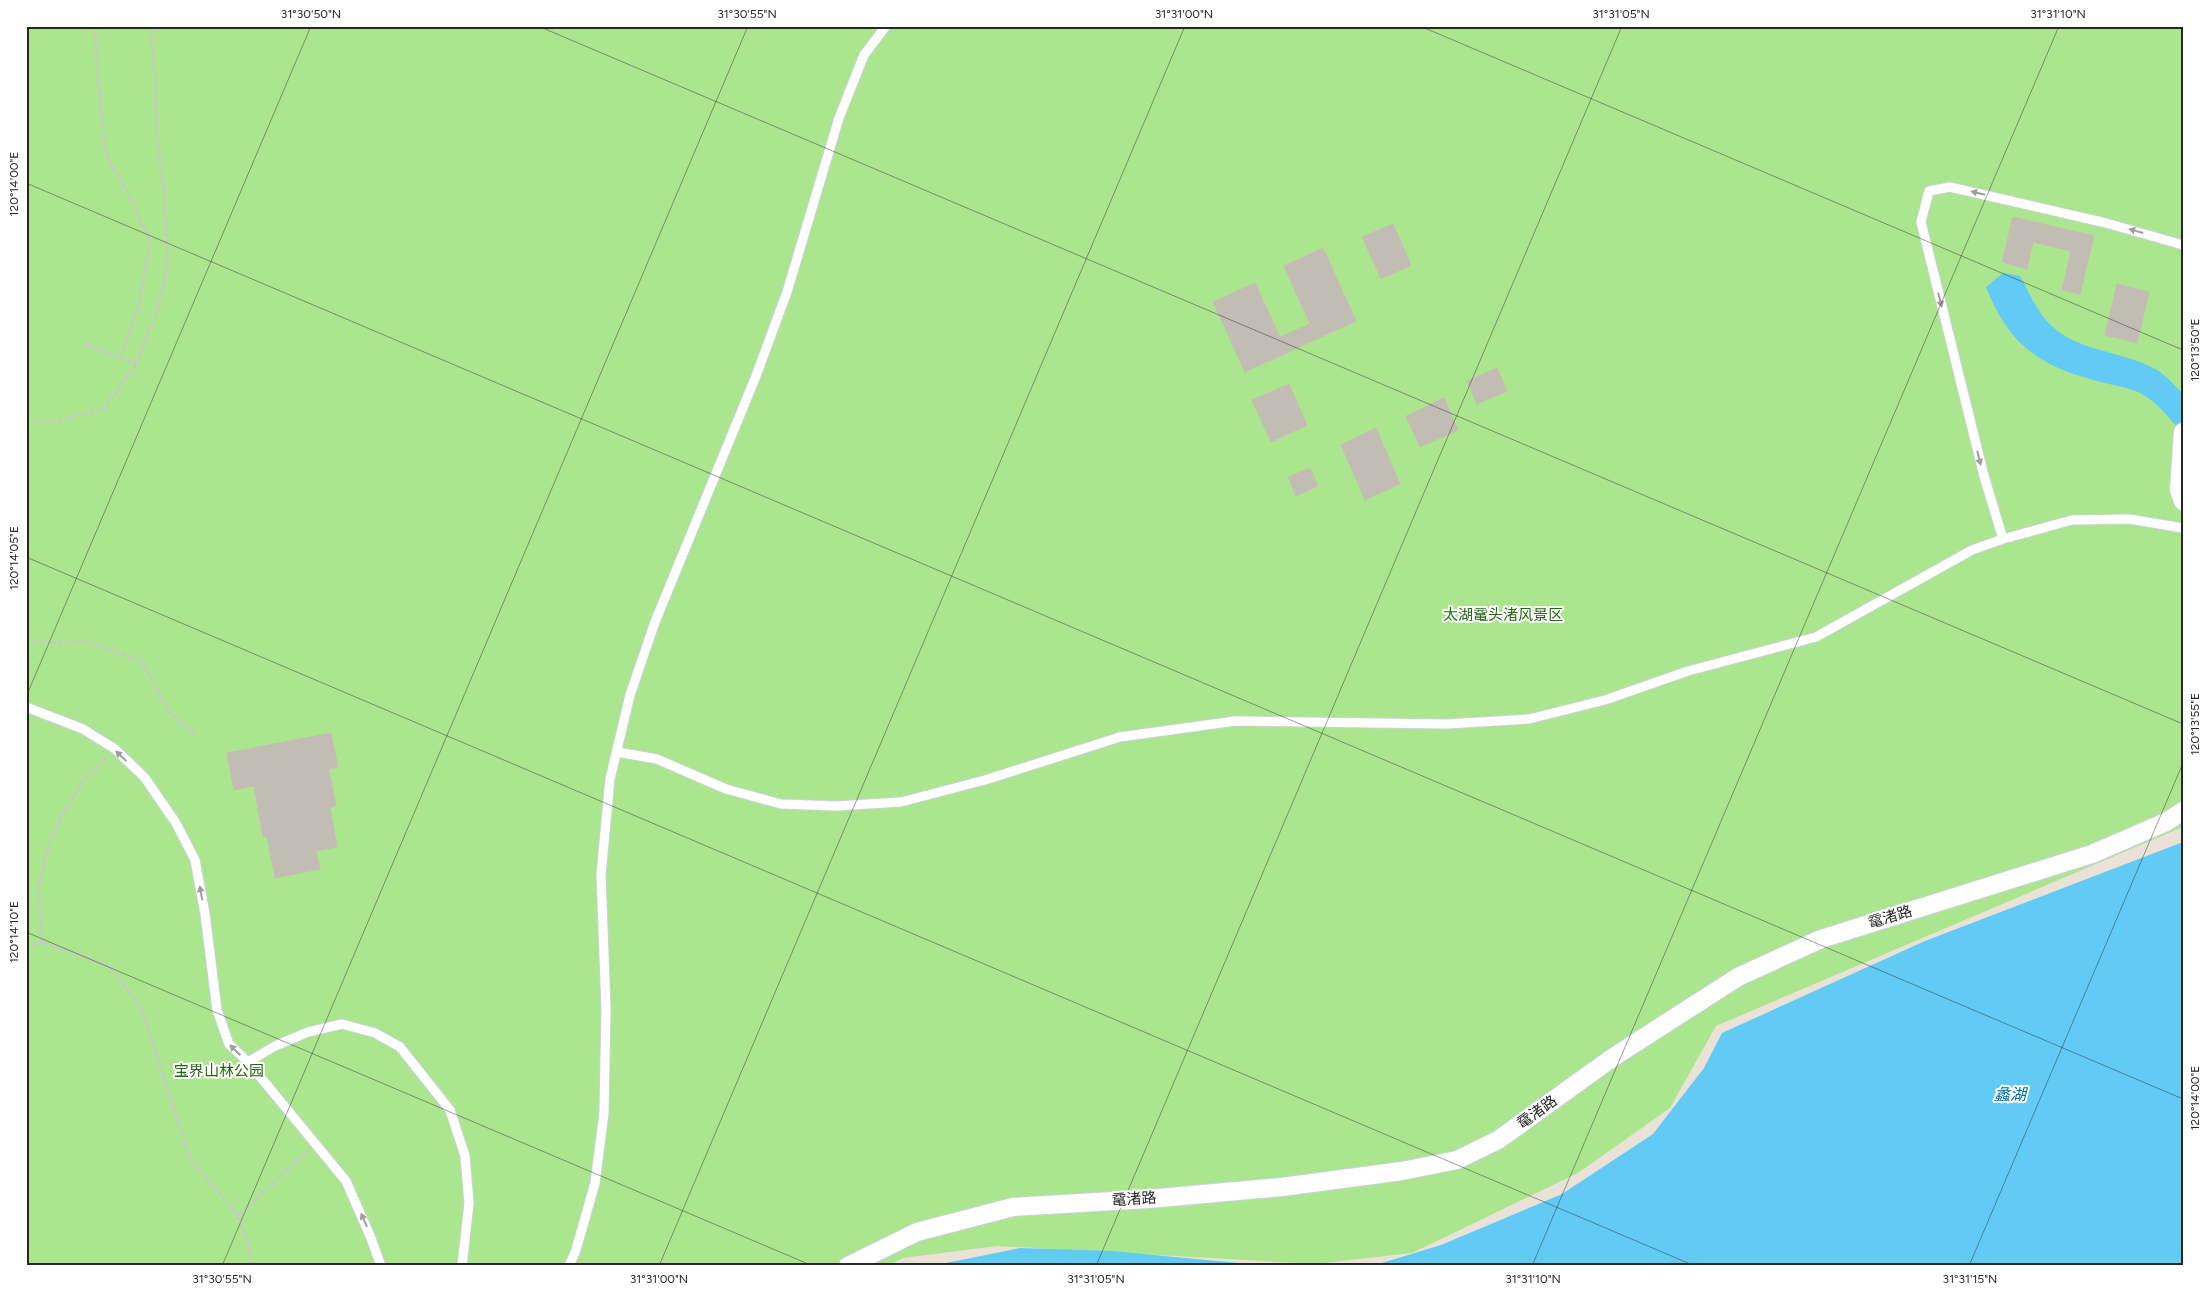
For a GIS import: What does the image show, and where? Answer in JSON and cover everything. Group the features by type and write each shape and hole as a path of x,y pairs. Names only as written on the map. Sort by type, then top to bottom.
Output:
{"street":[{"path":"2182,437 2180,490 2183,501"},
{"name":"鼋渚路","path":"848,1266 917,1232 1013,1206 1148,1199 1282,1187 1402,1170 1456,1160 1498,1140 1612,1058 1738,977 1821,939 2092,854 2166,822 2183,811"}],"lane":[{"path":"569,1266 576,1250 595,1183 604,1113 606,1009 601,875 610,779 630,695 655,622 756,376 787,292 839,118 864,55 886,26"},
{"path":"2003,539 1984,476 1920,222 1929,191 1950,187 2106,223 2183,245"},
{"path":"617,752 657,759 726,789 782,804 836,806 901,802 985,780 1120,737 1236,721 1447,724 1529,720 1605,700 1688,671 1816,637 1972,550 2003,539 2072,520 2129,519 2183,528"},
{"path":"26,707 83,729 115,750 145,778 176,823 195,860 205,914 217,1010 229,1044 248,1062 346,1181 372,1238 381,1266"},
{"path":"248,1062 275,1046 308,1032 342,1024 375,1033 400,1048 450,1110 465,1156 469,1203 462,1266"}],"path":[{"path":"95,26 98,81 106,155 130,197 150,240 139,305 120,357"},
{"path":"26,421 56,421 104,409 136,364 158,309 168,262 164,193 157,137 155,77 151,36 158,26"},
{"path":"86,344 136,364"},
{"path":"26,643 89,642 142,661 169,712 197,738"},
{"path":"42,942 38,890 50,838 82,781 115,750"},
{"path":"26,949 42,942 109,965 142,1008 190,1159 238,1216 249,1246 251,1266"},
{"path":"238,1216 316,1143"}],"green space":[{"path":"26,26 2183,26 2183,827 1716,1026 1670,1108 1578,1173 1412,1253 1315,1264 997,1246 903,1258 888,1266 26,1266"}],"water":[{"path":"2003,273 2020,276 2043,316 2065,336 2091,347 2145,364 2168,378 2183,394 2183,434 2162,410 2138,392 2071,373 2038,357 2025,347 2003,322 1986,287"},
{"name":"蠡湖","path":"2183,842 2183,1266 1372,1266 1441,1245 1562,1194 1653,1134 1704,1068 1722,1033 1925,941"},
{"path":"1020,1248 1112,1251 1270,1266 931,1266"}],"building":[{"path":"2013,217 2094,236 2080,294 2062,290 2071,251 2033,242 2027,269 2002,262"},
{"path":"1393,224 1411,265 1381,279 1362,237"},
{"path":"1323,248 1356,321 1245,372 1213,302 1255,283 1280,337 1310,324 1284,266"},
{"path":"2117,284 2149,292 2137,343 2105,335"},
{"path":"1497,368 1507,391 1477,404 1467,381"},
{"path":"1289,384 1307,425 1271,442 1252,400"},
{"path":"1444,398 1458,430 1420,447 1406,416"},
{"path":"1376,428 1400,484 1365,500 1341,445"},
{"path":"1310,468 1318,486 1296,496 1288,477"},
{"path":"331,733 338,767 329,769 336,806 330,808 337,847 316,851 320,869 275,878 267,836 263,837 254,786 234,790 227,753"}],"park label":[{"name":"太湖鼋头渚风景区","path":"1503,615"},
{"name":"宝界山林公园","path":"219,1071"}]}
